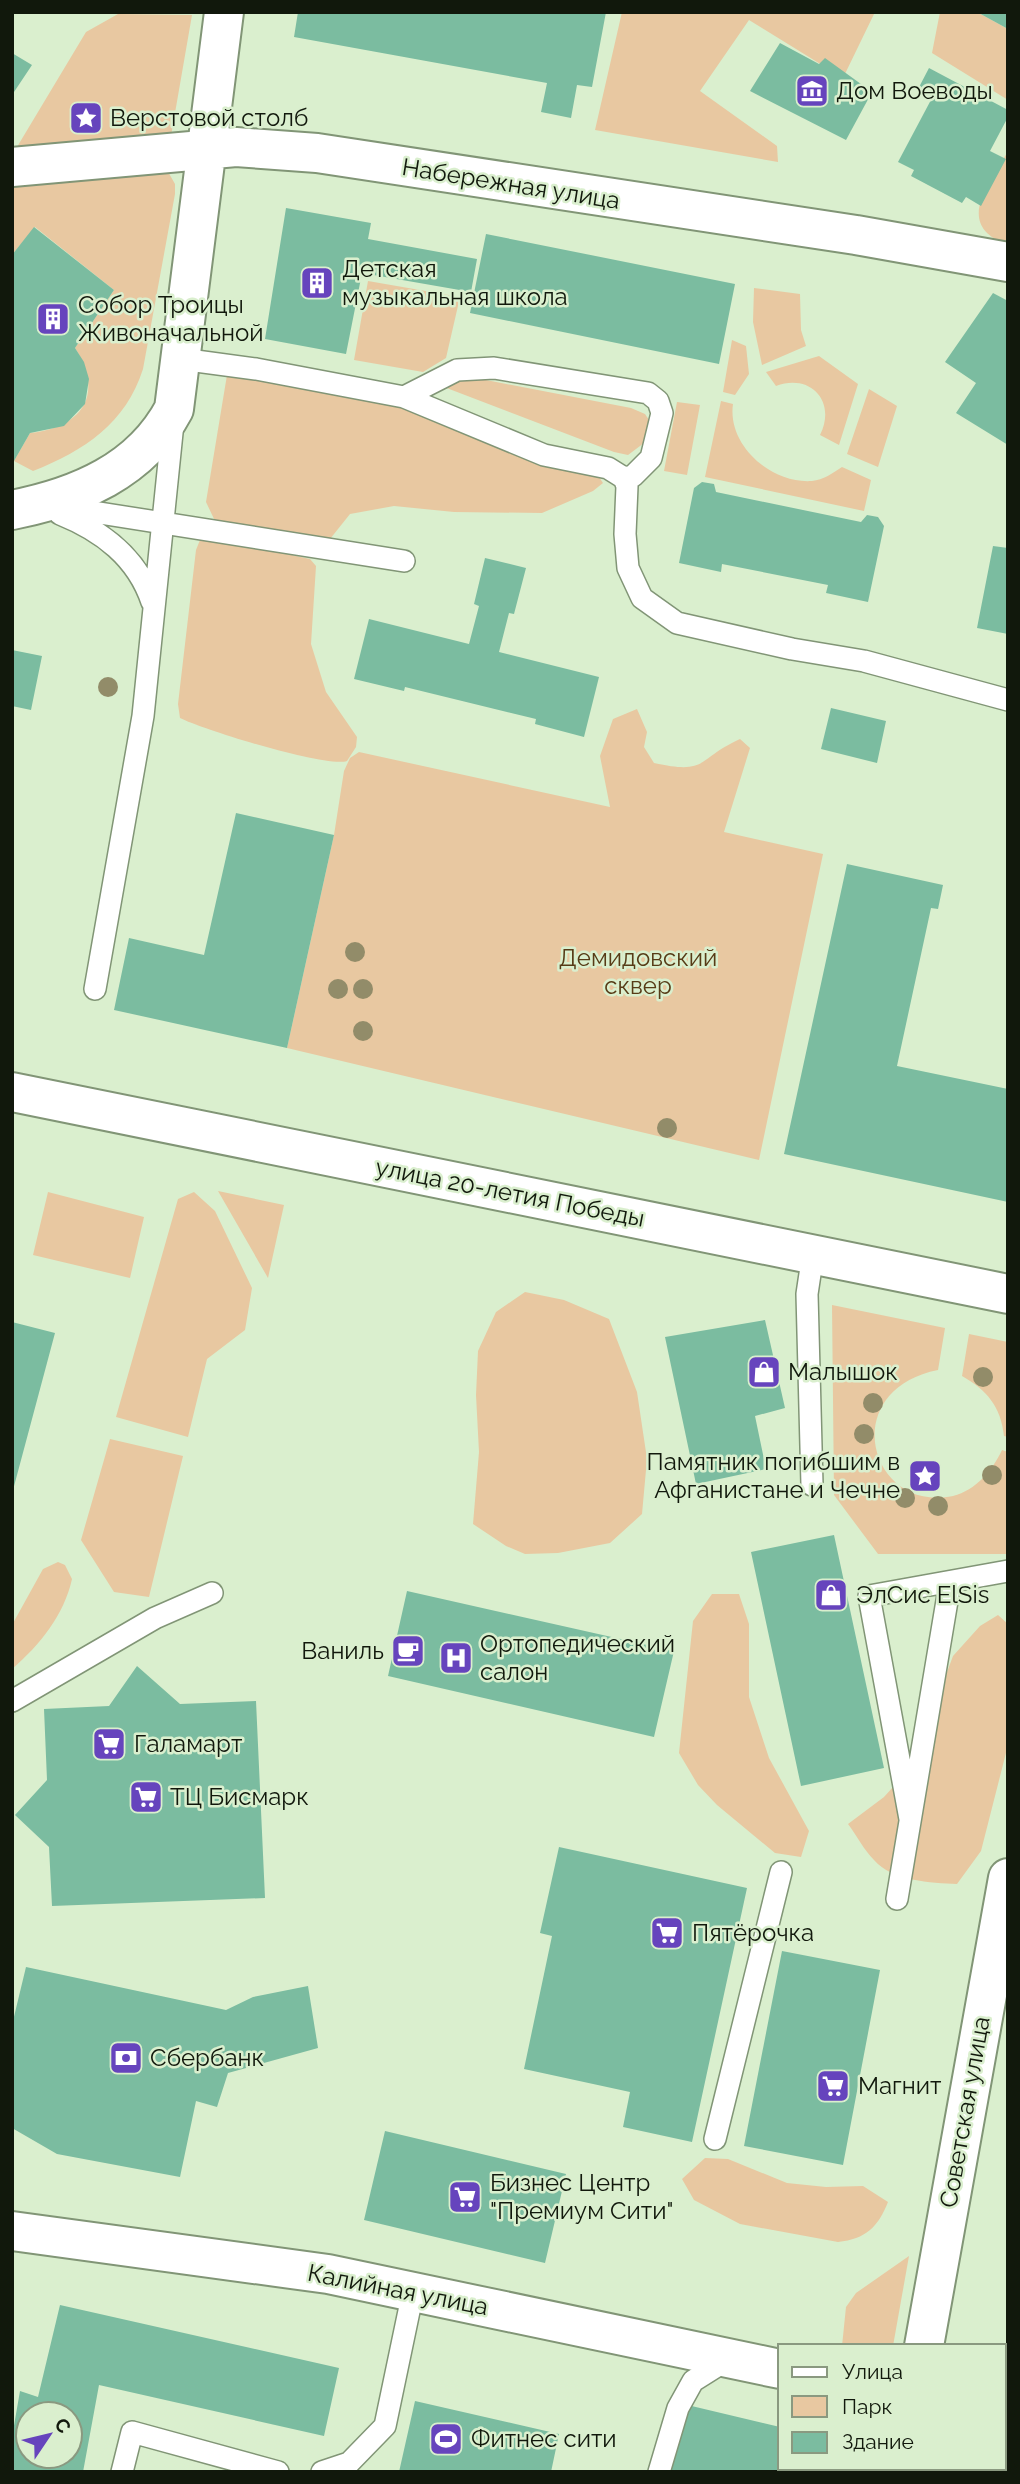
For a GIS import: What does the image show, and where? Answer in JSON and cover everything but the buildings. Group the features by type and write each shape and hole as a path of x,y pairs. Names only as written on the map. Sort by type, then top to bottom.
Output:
{"street":[{"path":"25,507 89,487 122,469 146,448 174,409 224,12"},
{"name":"Набережная улица","path":"12,167 236,147 317,153 856,235 1008,262"},
{"name":"улица 20-летия Победы","path":"12,1092 1008,1294"},
{"name":"Советская улица","path":"924,2344 996,2007 1008,1878"},
{"name":"Калийная улица","path":"12,2231 328,2274 778,2370"}],"lane":[{"path":"181,359 256,369 404,397 544,455 608,468 624,478 628,494 625,534 628,568 642,598 677,624 792,649 864,661 1008,699"},
{"path":"404,397 457,370 494,368 648,393 658,401 662,413 651,458 633,476 624,478"},
{"path":"95,989 143,716 174,409"},
{"path":"25,507 162,523 404,561"},
{"path":"25,507 89,527 121,550 147,586 154,607"},
{"path":"812,1485 807,1294 813,1254"},
{"path":"910,1819 869,1596 1008,1571"},
{"path":"897,1899 950,1583"},
{"path":"12,1701 155,1618 212,1593"},
{"path":"715,2139 781,1872"},
{"path":"322,2472 348,2467 385,2426 413,2292"},
{"path":"659,2472 678,2408 693,2381 728,2358"},
{"path":"122,2472 132,2432 278,2472"}],"green space":[{"path":"622,12 875,12 843,78 749,20 700,91 777,146 778,162 595,130"},
{"path":"940,12 977,12 1008,29 1008,100 932,53"},
{"path":"118,14 192,15 171,136 25,155 17,147 86,32"},
{"path":"1008,151 1008,245 991,237 982,227 979,215 985,190"},
{"path":"167,170 175,184 175,194 143,369 135,388 126,405 101,433 69,454 33,471 14,461 30,433 63,424 83,406 88,394 88,380 75,348 114,290 35,227 12,255 12,179"},
{"path":"368,281 460,297 446,358 423,372 354,360"},
{"path":"754,288 800,294 801,330 806,346 762,365 753,322"},
{"path":"732,340 746,346 749,374 735,395 723,392"},
{"path":"819,356 858,384 839,445 820,435 825,411 823,401 817,393 800,383 776,386 766,372"},
{"path":"227,375 412,407 532,462 599,477 603,483 593,491 542,513 454,512 394,506 350,514 330,539 224,524 215,521 206,502"},
{"path":"458,380 486,380 631,408 645,414 649,420 644,443 628,455 614,452 444,387"},
{"path":"869,389 897,406 878,467 847,454"},
{"path":"721,401 733,404 737,434 755,459 767,469 797,480 812,481 824,478 842,467 871,480 864,511 705,477"},
{"path":"677,402 700,405 687,475 664,471"},
{"path":"214,538 310,559 316,566 311,644 326,692 357,737 356,747 347,761 335,762 291,754 180,718 178,704 196,550 200,540"},
{"name":"Демидовский сквер","path":"637,709 647,732 644,747 654,763 694,766 740,739 750,748 724,832 823,854 759,1160 287,1048 334,835 344,771 350,758 359,752 610,807 600,756 613,719"},
{"path":"218,1191 284,1205 268,1278"},
{"path":"48,1192 144,1217 130,1278 33,1255"},
{"path":"194,1192 215,1211 252,1288 245,1330 207,1359 188,1437 116,1417 178,1199"},
{"path":"525,1292 564,1300 609,1319 637,1392 647,1459 642,1514 610,1543 558,1553 525,1554 506,1546 473,1524 479,1452 476,1395 478,1351 496,1312"},
{"path":"832,1305 945,1328 938,1370 906,1382 886,1401 876,1423 876,1447 884,1469 901,1487 924,1497 953,1496 969,1489 988,1472 1002,1450 1008,1452 1008,1554 878,1554 834,1495"},
{"path":"969,1334 1008,1342 1008,1437 1004,1436 1000,1416 991,1400 979,1387 962,1376"},
{"path":"110,1439 183,1456 149,1597 114,1592 81,1540"},
{"path":"58,1562 65,1565 72,1579 63,1605 50,1628 12,1669 12,1625 43,1569"},
{"path":"712,1594 739,1594 749,1624 749,1697 769,1758 809,1831 801,1857 775,1853 717,1805 698,1785 679,1753 693,1621"},
{"path":"998,1615 1008,1624 1008,1745 981,1851 957,1884 924,1882 901,1877 874,1860 848,1824 884,1797 912,1766 953,1656 980,1626"},
{"path":"705,2158 728,2159 787,2183 826,2187 863,2186 888,2202 870,2230 856,2238 838,2242 740,2224 694,2200 682,2179"},
{"path":"909,2256 893,2344 842,2344 846,2307 856,2293"},
{"path":"1008,2435 1008,2472 946,2472 1006,2470"}],"place":[{"name":"Дом Воеводы","path":"812,91"},
{"name":"Верстовой столб","path":"86,118"},
{"name":"Детская музыкальная школа","path":"317,283"},
{"name":"Собор Троицы Живоначальной","path":"53,319"},
{"name":"Малышок","path":"764,1372"},
{"name":"Памятник погибшим в Афганистане и Чечне","path":"925,1476"},
{"name":"ЭлСис ElSis","path":"831,1595"},
{"name":"Ваниль","path":"408,1651"},
{"name":"Ортопедический салон","path":"456,1658"},
{"name":"Галамарт","path":"109,1744"},
{"name":"ТЦ Бисмарк","path":"146,1797"},
{"name":"Пятёрочка","path":"667,1933"},
{"name":"Сбербанк","path":"126,2058"},
{"name":"Магнит","path":"833,2086"},
{"name":"Бизнес Центр \"Премиум Сити\"","path":"465,2197"},
{"name":"Фитнес сити","path":"446,2439"}]}
